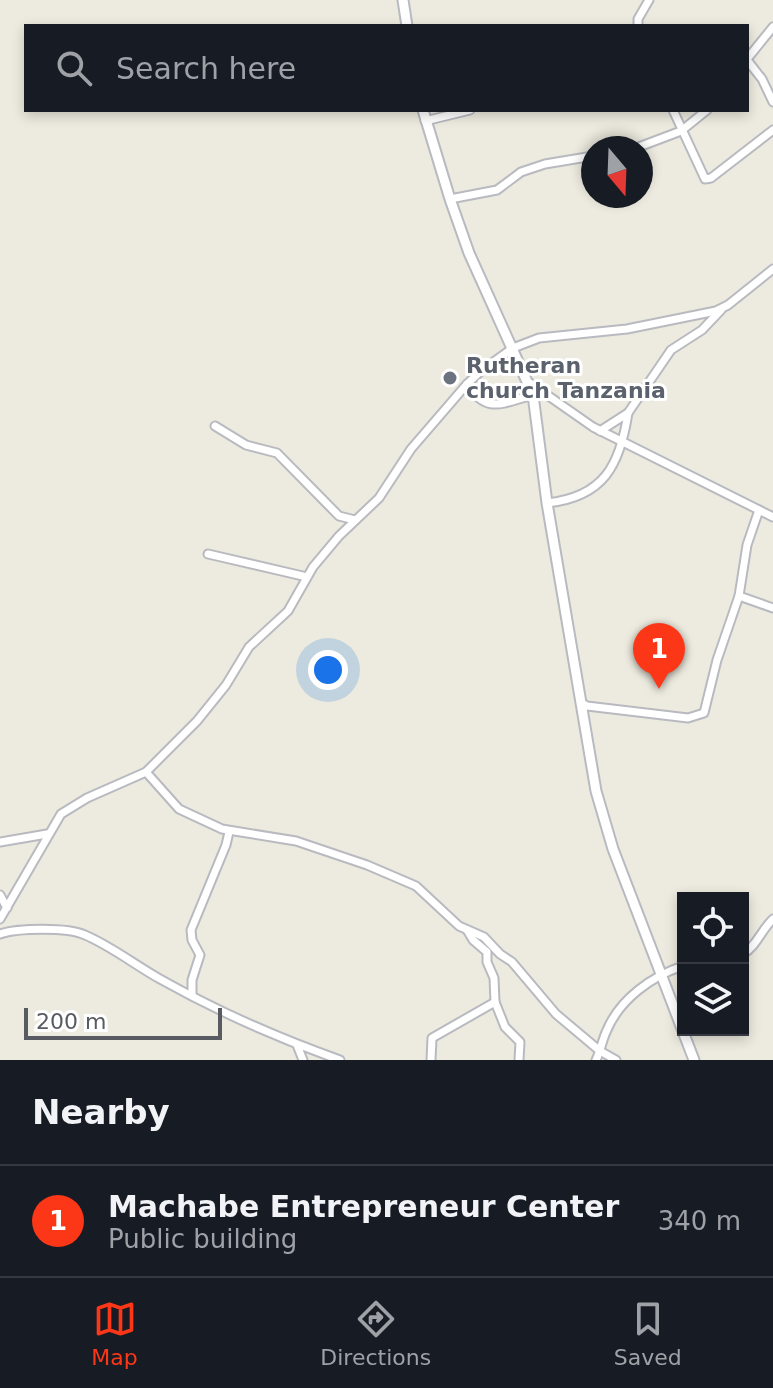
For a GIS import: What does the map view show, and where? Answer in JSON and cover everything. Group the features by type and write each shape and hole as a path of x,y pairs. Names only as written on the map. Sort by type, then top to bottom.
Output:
{"street":[{"path":"403,0 407,24"},
{"path":"638,24 649,0"},
{"path":"749,57 773,27"},
{"path":"749,62 773,102"},
{"path":"452,112 424,115 469,253 530,383 596,791 613,849 694,1060"},
{"path":"674,112 703,178 708,179 773,130"},
{"path":"653,142 681,131 705,112"},
{"path":"450,199 497,190 521,172 581,158"},
{"path":"600,431 628,413 671,350 702,330 723,308 773,269"},
{"path":"0,919 61,814 72,805 146,772 212,704 249,647 288,611 307,577 339,536 379,498 411,449 467,384 513,348 539,338 627,329 723,308"},
{"path":"530,383 600,431 773,517"},
{"path":"467,384 476,398 490,405 533,395"},
{"path":"547,503 573,499 591,489 612,468 624,443 628,413"},
{"path":"215,426 246,445 277,453 339,516 355,520"},
{"path":"580,702 587,706 688,718 702,715 707,708 717,660 739,596 747,545 759,510"},
{"path":"208,554 307,577"},
{"path":"739,596 773,608"},
{"path":"146,772 179,809 229,832 296,841 394,875 420,889 444,914 467,930 484,937 512,962 556,1014 600,1051 616,1060"},
{"path":"192,994 192,980 200,955 192,940 191,930 229,832"},
{"path":"0,842 47,834"},
{"path":"0,895 7,908"},
{"path":"749,950 773,919"},
{"path":"0,934 21,930 85,935 163,980 297,1045 340,1060"},
{"path":"467,930 487,952 495,1002 505,1027 520,1042 519,1060"},
{"path":"596,1060 609,1026 622,1007 651,980 677,968"},
{"path":"431,1060 432,1038 495,1002"},
{"path":"297,1045 303,1060"}],"place":[{"name":"Rutheran church Tanzania","path":"450,378"},
{"name":"Machabe Entrepreneur Center","path":"659,689"}]}
